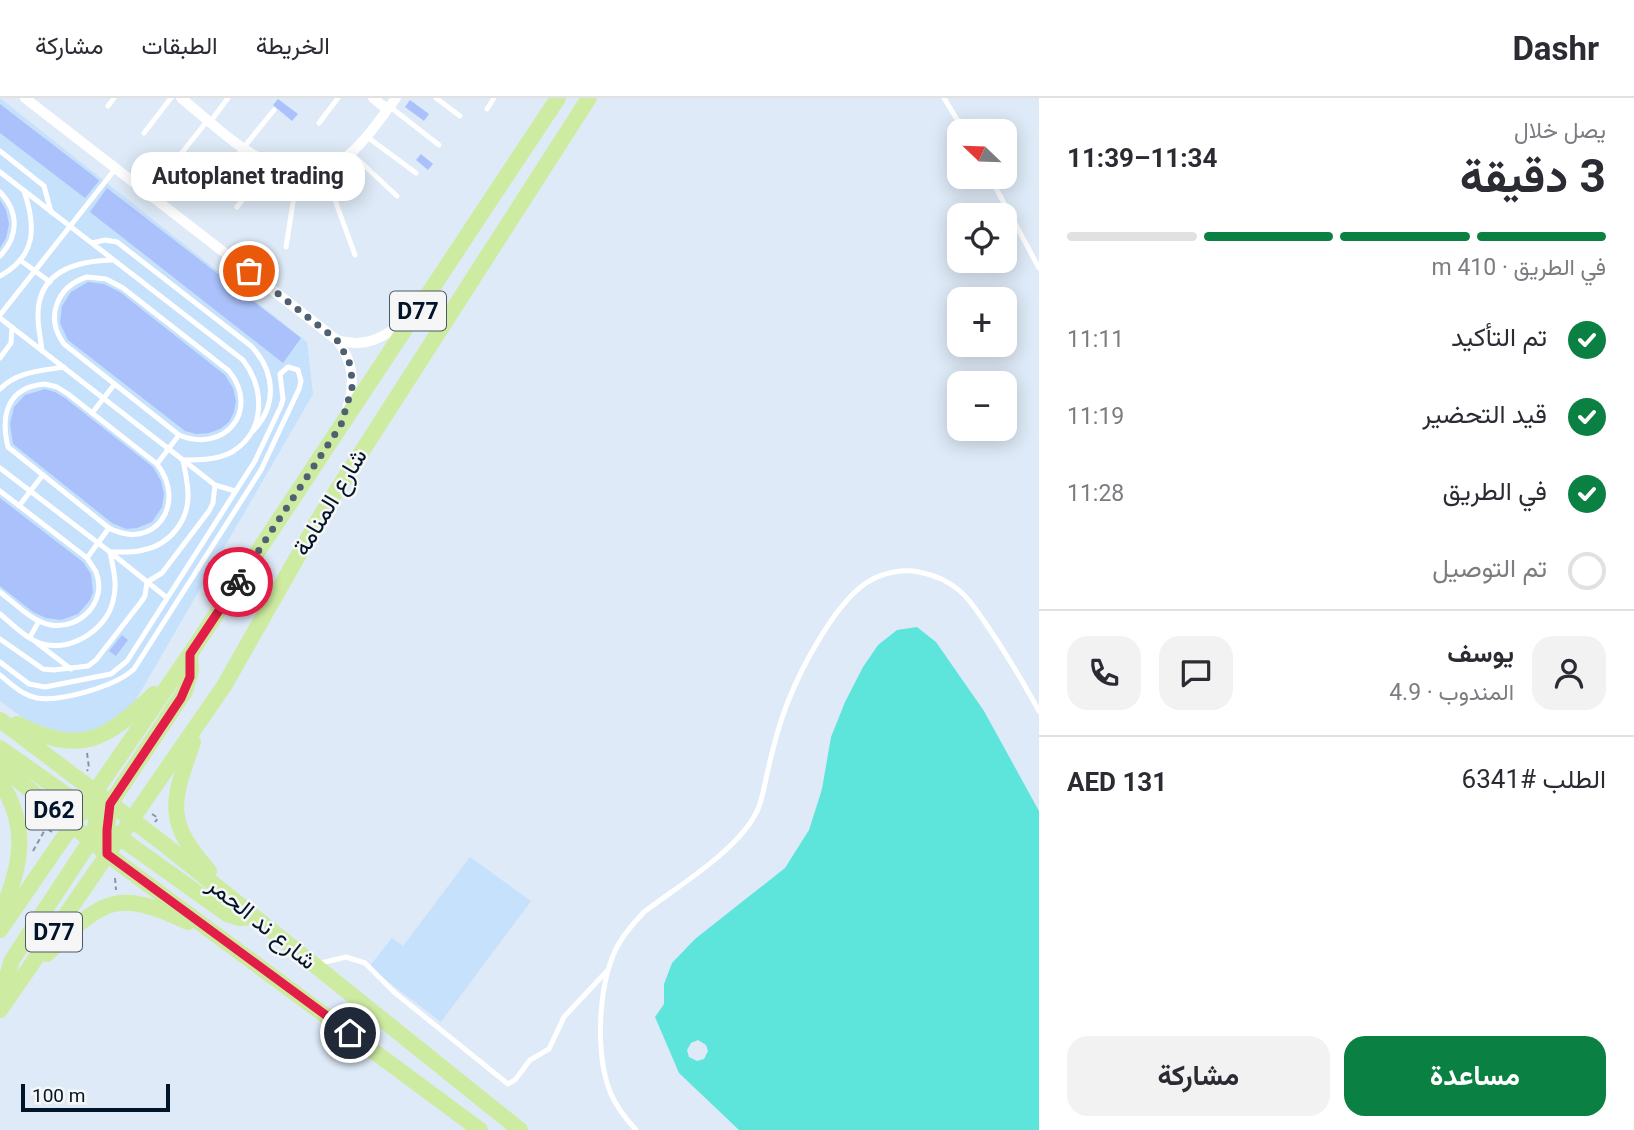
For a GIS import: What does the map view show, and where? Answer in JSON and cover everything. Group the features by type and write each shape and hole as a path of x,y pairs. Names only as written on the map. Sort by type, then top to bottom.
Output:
{"main road":[{"name":"شارع المنامة","path":"0,930 190,654 558,98"},
{"name":"شارع المنامة","path":"131,820 200,723 247,649 323,512 589,98"},
{"path":"2,1006 12,960 104,824 185,691 191,670 190,654"},
{"path":"0,718 54,739 85,740 105,734 122,723 177,673"},
{"name":"D62","path":"0,718 94,792"},
{"path":"200,723 177,789 176,816 187,845 241,907"},
{"path":"0,748 227,914 240,918 254,917"},
{"name":"شارع ند الحمر","path":"0,765 72,825 104,824 107,854 480,1130"},
{"path":"0,781 16,816 20,848 17,872 0,917"},
{"path":"94,792 104,824"},
{"path":"104,824 131,820"},
{"name":"شارع ند الحمر","path":"131,820 520,1130"},
{"name":"D77","path":"2,1006 107,854"},
{"path":"22,978 80,922 97,910 116,904 134,902 152,906 220,937"}],"street":[{"path":"25,98 337,340 349,361 352,376 352,391 341,425"},
{"path":"181,98 270,165 298,171 323,169 351,153 391,105 373,98"},
{"path":"544,118 547,98"},
{"path":"337,340 362,344 377,340 417,312"}],"lane":[{"path":"108,106 114,98"},
{"path":"144,134 170,98"},
{"path":"180,155 228,98"},
{"path":"319,123 338,98"},
{"path":"436,98 460,116"},
{"path":"487,109 494,98"},
{"path":"944,98 957,119"},
{"path":"391,105 439,145"},
{"path":"211,188 274,110"},
{"path":"366,136 416,173"},
{"path":"0,151 44,186 51,212"},
{"path":"351,153 397,197"},
{"path":"237,207 270,165"},
{"path":"116,169 0,317 215,485 235,491"},
{"path":"323,169 355,256"},
{"path":"286,247 298,171"},
{"path":"0,172 243,360 258,386 260,401 251,434"},
{"path":"996,189 1039,268"},
{"path":"0,276 20,260 30,242 32,218 24,191"},
{"path":"0,192 8,201 15,219 12,239 0,256"},
{"path":"92,243 105,240 117,242 260,355 270,377 270,402 266,414 251,434 232,452 218,457 183,460"},
{"path":"20,260 50,282"},
{"path":"42,351 39,305 50,282 69,266 81,262 113,260"},
{"path":"97,277 106,279 123,288 221,363 237,380 242,403 233,425 225,433 203,441 191,440 178,435 64,344 54,318 55,309 63,291 78,280 97,277"},
{"path":"165,320 174,308"},
{"path":"0,358 11,343 12,327"},
{"path":"221,363 231,351"},
{"path":"0,662 37,687 111,674 127,662 255,461 281,406 283,399 280,374 288,367 298,370 301,381 299,389 261,470 134,669 114,683 47,698 26,694 0,675"},
{"path":"0,389 15,377 26,373 64,368"},
{"path":"92,413 114,384"},
{"path":"32,385 57,387 92,413 157,464 166,476 170,486 168,508 163,518 146,532 124,535 109,528 17,457 3,436 1,423 10,399 20,390 32,385"},
{"path":"157,464 178,435"},
{"path":"110,552 144,550 156,546 177,529 187,505 188,492 183,460"},
{"path":"0,468 166,597"},
{"path":"19,506 42,476"},
{"path":"147,582 162,573 208,511 215,494 215,485"},
{"path":"0,491 87,558 96,571 98,581 95,602 90,611 72,624 49,625 38,621 0,592"},
{"path":"87,558 109,528"},
{"path":"36,642 73,642 91,634 105,620 115,590 110,552"},
{"path":"636,1130 622,1114 605,1076 601,1034 609,969 614,953 632,924 644,912 733,844 746,830 757,813 775,738 804,667 857,589 873,578 891,572 910,571 947,581 962,593 1000,644 1039,712"},
{"path":"0,639 37,667 48,671 88,666 96,660 141,602 147,582"},
{"path":"90,611 105,620"},
{"path":"0,614 71,669"},
{"path":"30,637 38,621"},
{"path":"314,965 346,957 365,963 394,992 508,1084 516,1080 530,1060 550,1049 564,1017 609,969"}],"path":[{"path":"85,740 89,768"},
{"path":"20,848 31,853 46,828"}],"shaded area":[{"path":"0,98 307,342 313,394 130,710 114,725 77,738 27,721 0,701"},
{"path":"917,627 936,642 984,711 1039,811 1039,1130 739,1130 679,1073 655,1017 664,1004 664,984 672,963 695,939 785,868 809,830 822,789 831,737 845,702 878,645 897,630","holes":["698,1040 706,1045 708,1051 704,1059 697,1061 689,1057 687,1050 691,1043"]},
{"path":"470,857 531,901 441,1022 369,967 392,938 403,946"}],"building":[{"path":"278,99 298,114 292,121 273,105"},
{"path":"410,100 429,114 424,121 405,107"},
{"path":"0,104 99,181 85,198 0,133"},
{"path":"421,154 433,164 428,170 416,160"},
{"path":"107,188 301,338 283,363 90,212"},
{"path":"0,200 6,210 9,224 6,238 0,248"},
{"path":"88,282 104,284 120,292 225,375 233,388 236,401 229,422 209,433 185,431 68,340 60,323 62,306 71,292"},
{"path":"45,389 65,398 153,467 161,481 164,494 162,507 152,522 126,529 112,523 13,444 10,424 14,407 25,395"},
{"path":"0,498 83,562 91,574 93,592 78,614 61,620 46,618 33,612 0,586"},
{"path":"122,635 128,640 116,656 109,651"}],"way so far":[{"path":"238,582 341,425 353,384 349,361 337,340 249,271"}],"place":[{"name":"Autoplanet trading","path":"249,271"}],"route":[{"path":"238,582 190,654 190,677 181,698 110,804 107,854 350,1033"}]}
